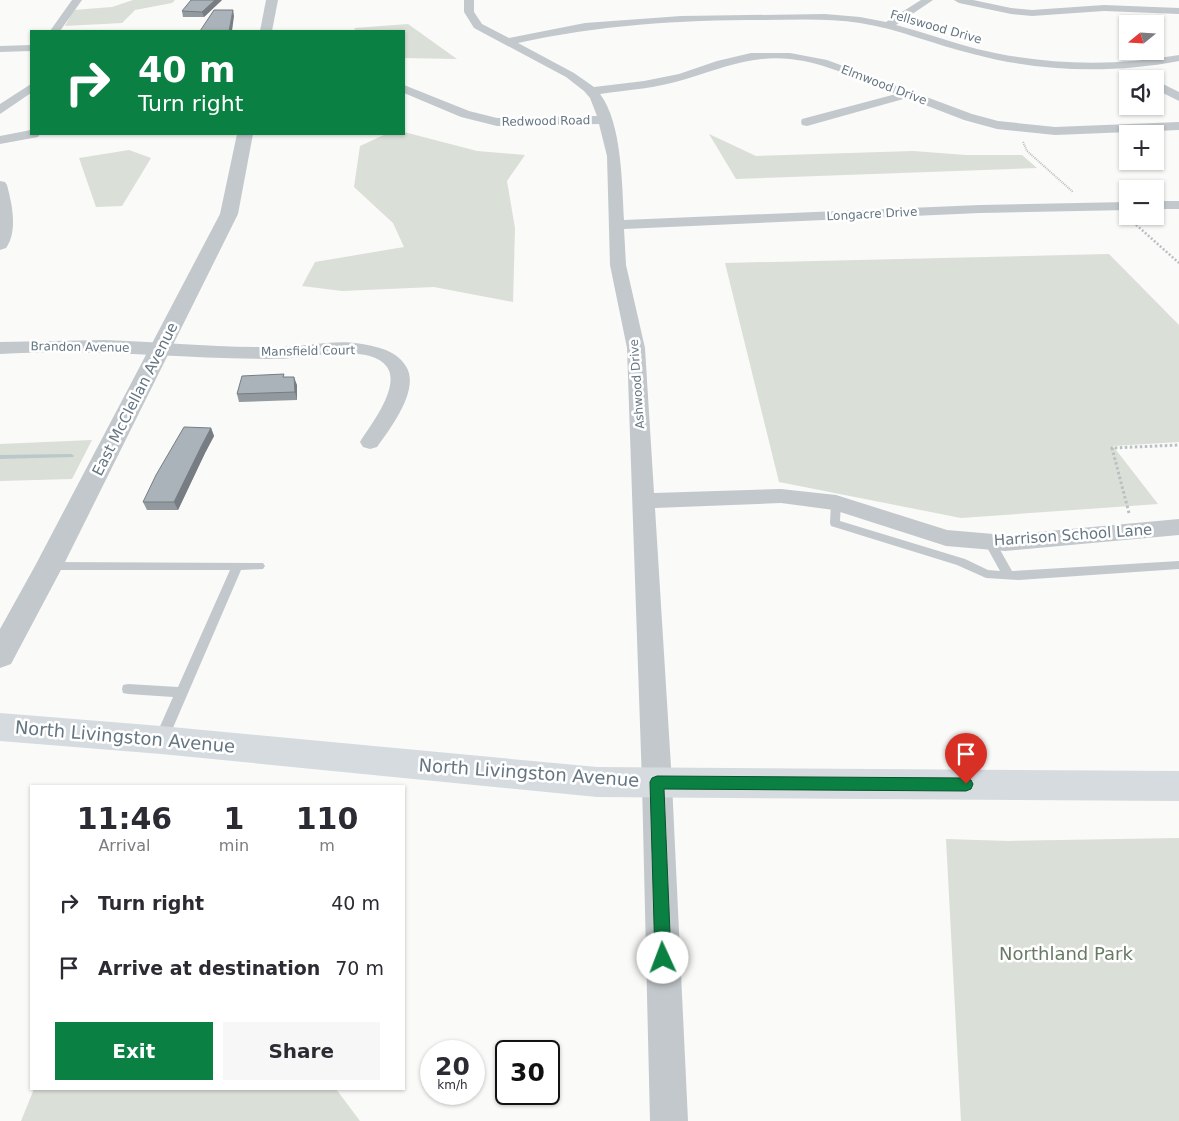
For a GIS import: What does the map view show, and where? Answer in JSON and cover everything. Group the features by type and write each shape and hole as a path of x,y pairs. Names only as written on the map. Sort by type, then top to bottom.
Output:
{"main road":[{"name":"North Livingston Avenue","path":"0,727 161,740 596,782 1179,786"}],"street":[{"path":"56,30 77,0"},
{"path":"266,30 272,0"},
{"name":"Ashwood Drive","path":"469,0 469,12 472,20 478,26 570,76 596,97 614,156 618,265 636,348 657,782 669,1121"},
{"path":"887,26 928,0"},
{"path":"959,0 1011,11 1032,13 1111,8 1179,11"},
{"name":"Fellswood Drive","path":"507,42 595,25 723,17 828,18 887,26 975,51 1023,61 1074,66 1125,64 1179,58"},
{"path":"0,49 30,48"},
{"name":"Elmwood Drive","path":"590,91 663,81 695,74 735,59 772,55 808,58 823,62 982,121 1024,129 1077,131 1179,126"},
{"path":"1125,64 1134,70"},
{"path":"0,110 30,89"},
{"name":"Redwood Road","path":"405,89 465,114 497,122 604,120"},
{"path":"1164,89 1179,97"},
{"path":"807,122 908,94"},
{"path":"0,140 30,135"},
{"name":"East McClellan Avenue","path":"0,656 49,566 229,214 245,135"},
{"path":"0,245 4,225 1,192"},
{"path":"1164,205 1179,204"},
{"name":"Longacre Drive","path":"616,225 980,209 1119,206"},
{"name":"Brandon Avenue","path":"0,348 79,344 161,349"},
{"name":"Mansfield Court","path":"161,349 280,353 342,348 378,353 393,362 400,375 398,391 388,417 370,442"},
{"name":"Harrison School Lane","path":"643,501 781,496 836,503 946,538 1005,543 1179,527"}],"lane":[{"path":"836,503 835,523 961,562 986,574 1008,575 1179,565"},
{"path":"990,542 1008,575"},
{"path":"49,566 259,566"},
{"path":"161,740 237,566"},
{"path":"128,689 182,692"}],"path":[{"path":"1024,129 1023,142 1027,151 1088,206"},
{"path":"1140,225 1179,263"},
{"path":"1134,531 1112,448 1179,444"}],"green space":[{"path":"133,0 175,0 172,3 135,10 122,23 65,26 74,10 112,7"},
{"path":"408,24 457,59 405,58 405,30 355,30 354,28"},
{"path":"405,132 477,151 525,155 507,181 515,228 513,302 434,287 342,291 302,286 315,262 404,247 393,223 354,187 360,146 384,135 405,135"},
{"path":"709,134 756,156 913,151 966,155 1022,155 1037,168 736,179"},
{"path":"129,150 151,158 122,206 96,207 79,158"},
{"path":"1109,254 1179,325 1179,442 1113,446 1158,504 961,518 779,482 725,263"},
{"path":"92,440 72,479 0,481 0,444"},
{"name":"Northland Park","path":"1179,838 1179,1121 961,1121 946,839 1008,841"},
{"path":"34,1090 337,1090 360,1121 21,1121"}],"building":[{"path":"191,0 215,0 202,12 182,11"},
{"path":"214,10 233,10 229,30 201,30"},
{"path":"284,374 283,377 294,377 295,392 237,394 242,376"},
{"path":"184,427 211,428 174,502 143,502 156,475"}],"waterway":[{"path":"0,457 71,456"}],"route":[{"path":"663,958 657,782 966,784"}]}
